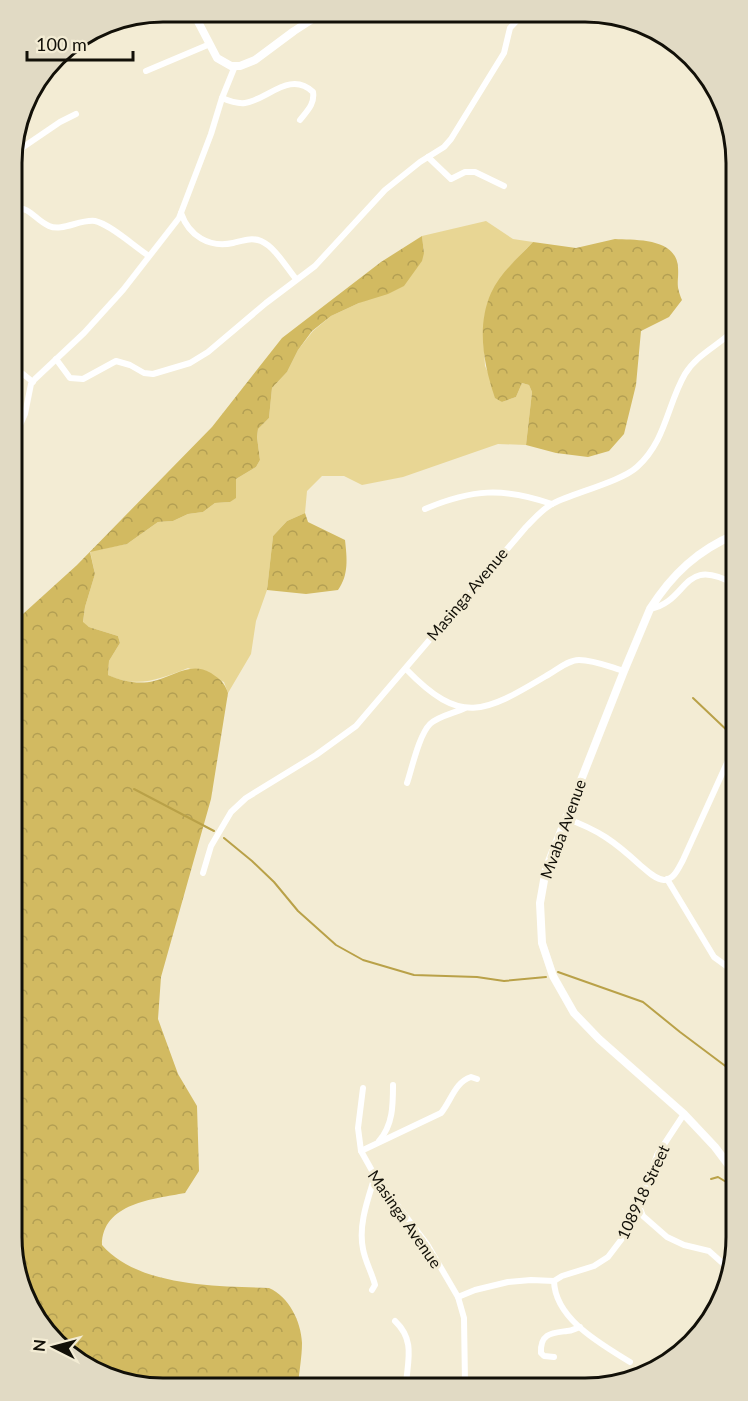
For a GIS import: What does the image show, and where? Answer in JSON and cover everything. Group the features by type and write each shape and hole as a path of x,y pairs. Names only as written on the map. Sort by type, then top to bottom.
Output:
{"street":[{"path":"56,359 70,378 78,380 116,361 130,365 144,373 153,374 190,363 208,352 315,266 385,190 444,147 460,128 504,53 510,28 516,22"},
{"path":"199,23 217,58 223,63 236,66 247,65 307,23"},
{"path":"146,71 210,44"},
{"path":"23,418 33,382 84,333 149,256 181,213 222,98 236,66"},
{"path":"222,98 244,103 286,85 304,86 313,92 314,97 300,120"},
{"path":"24,147 76,114"},
{"path":"428,157 452,179 465,172 475,172 504,186"},
{"path":"23,207 49,226 56,228 86,221 103,224 149,256"},
{"path":"181,213 188,227 204,241 224,244 245,239 260,240 270,248 296,279"},
{"name":"Masinga Avenue","path":"203,873 211,846 231,812 246,798 316,755 356,726 526,527 552,504 636,469 662,433 673,400 686,372 726,336"},
{"path":"23,374 33,382"},
{"path":"425,509 447,501 491,491 531,496 552,504"},
{"name":"Mvaba Avenue","path":"725,1160 684,1114 586,1026 567,1003 553,976 542,943 540,903 546,869 565,818 650,609 667,583 694,557 726,538"},
{"path":"650,609 662,605 690,580 700,575 709,574 726,580"},
{"path":"406,669 433,695 454,706 476,709 493,705 572,661 588,661 624,671"},
{"path":"407,783 419,745 428,727 435,721 466,708"},
{"path":"565,818 612,840 649,873 658,878 667,879 676,873 683,860 725,766"},
{"path":"667,879 714,957 725,965"},
{"path":"361,1151 441,1113 459,1083 471,1077 477,1079"},
{"path":"377,1144 385,1135 391,1120 393,1085"},
{"name":"Masinga Avenue","path":"363,1088 358,1128 361,1151 375,1176 427,1244 458,1297 464,1318 465,1378"},
{"name":"108918 Street","path":"458,1297 475,1290 508,1282 554,1281 562,1276 594,1266 608,1257 624,1236 639,1206 654,1162 665,1141 684,1114"},
{"path":"372,1290 375,1285 363,1252 362,1232 365,1211 375,1176"},
{"path":"639,1206 643,1216 667,1237 684,1245 708,1251 723,1264"},
{"path":"554,1281 556,1297 564,1310 580,1327 605,1347 630,1362"},
{"path":"395,1321 401,1326 409,1340 406,1378"},
{"path":"554,1358 541,1353 545,1338 556,1331 565,1332 580,1327"}],"shaded area":[{"path":"486,221 513,239 533,242 509,267 485,313 483,335 485,366 502,402 516,397 522,383 529,385 532,392 526,445 498,444 403,477 362,485 344,476 322,476 307,491 305,513 287,521 273,536 267,590 256,621 251,654 228,693 224,682 188,668 158,679 139,682 108,675 109,661 120,643 118,636 83,623 85,607 95,574 90,551 127,544 158,522 173,521 188,514 203,512 215,503 230,502 236,479 256,467 260,460 258,429 269,418 272,388 287,372 298,350 313,331 331,316 359,303 424,253 422,236"}],"green space":[{"path":"422,236 424,253 422,261 404,286 331,316 312,331 298,350 287,372 272,388 269,418 258,429 260,460 256,467 236,479 236,498 230,502 215,503 203,512 188,514 173,521 158,522 127,544 90,552 95,574 83,622 89,627 118,636 120,643 109,661 108,675 124,681 142,683 196,668 211,673 224,684 228,693 211,799 161,977 158,1019 178,1074 197,1106 199,1171 185,1193 145,1201 120,1212 104,1231 102,1245 117,1259 157,1277 203,1285 269,1288 282,1297 293,1311 302,1343 299,1378 145,1377 109,1368 84,1353 84,1317 47,1317 30,1283 24,1256 23,614 77,565 212,427 282,338 381,262"},
{"path":"615,239 654,243 670,251 676,258 678,286 682,300 669,317 641,331 636,385 624,434 609,451 588,457 556,453 526,445 532,392 529,385 522,383 516,397 502,402 495,398 485,359 484,319 491,293 505,272 533,242 576,248"},
{"path":"305,513 308,522 345,540 346,566 342,584 338,590 306,594 267,590 273,536 287,521"}],"waterway":[{"path":"693,698 725,729"},
{"path":"134,789 214,831"},
{"path":"224,838 274,882 298,911 336,945 363,960 414,975 477,977 504,981 546,977"},
{"path":"558,972 643,1002 725,1066"},
{"path":"711,1179 718,1177 725,1181"}]}
